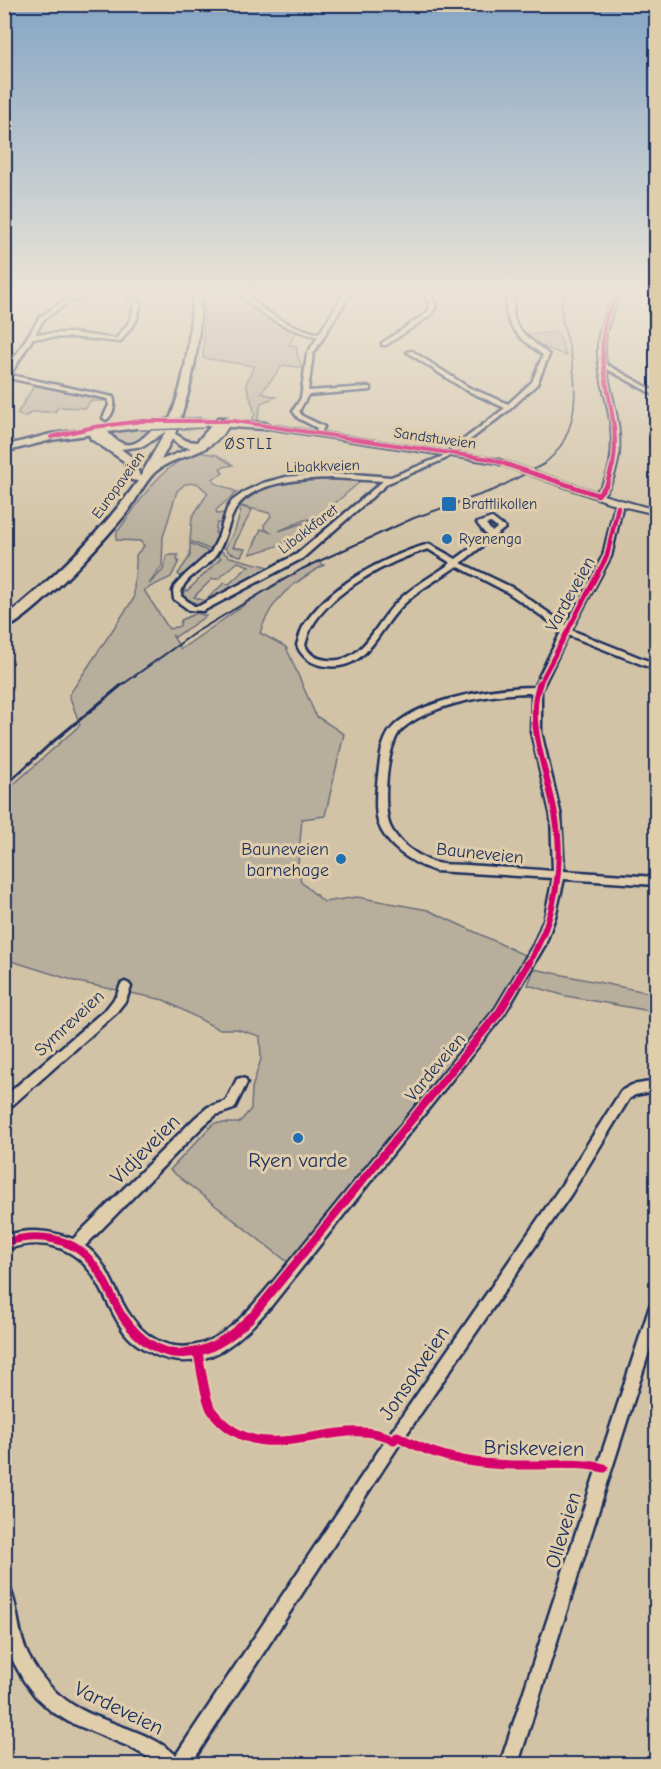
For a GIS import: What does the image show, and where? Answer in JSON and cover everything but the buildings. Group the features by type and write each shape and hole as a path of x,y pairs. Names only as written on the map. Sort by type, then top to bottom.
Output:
{"highway":[{"name":"Europaveien","path":"4,614 73,552 103,519 135,478 173,419 182,375"},
{"name":"Europaveien","path":"4,625 51,586 92,546 135,494 149,472 173,419 187,375"},
{"path":"96,429 114,443 134,446 149,442 173,419"},
{"path":"162,463 176,437 173,419"},
{"path":"176,437 184,444 202,444 222,422"},
{"path":"149,472 162,463 208,445 222,422"},
{"path":"96,429 95,437 129,459 135,478"}],"main road":[{"name":"Sandstuveien","path":"4,449 51,437 141,423 203,421 265,426"}],"street":[{"path":"306,375 305,393 296,412 300,417 321,427 318,433"},
{"path":"445,375 466,388 509,407"},
{"name":"Libakkfaret","path":"178,598 192,608 200,609 300,556 389,479 443,458 509,407 540,375"},
{"path":"598,495 607,485 618,447 617,426 605,375"},
{"path":"622,375 657,394"},
{"path":"6,378 111,398 112,405 106,418"},
{"path":"305,393 369,389"},
{"name":"Sandstuveien","path":"265,426 449,452 513,465 598,495 657,512"},
{"name":"Libakkveien","path":"178,598 177,590 181,584 208,560 218,546 232,507 254,490 279,481 312,477 389,479"},
{"name":"Vardeveien","path":"4,1243 20,1238 48,1238 75,1247 89,1257 99,1271 131,1329 155,1347 187,1355 207,1350 232,1335 278,1287 506,1003 539,945 550,917 559,877 556,816 536,732 537,690 567,630 594,584 610,549 618,507"},
{"path":"491,536 456,562 400,603 382,622 360,656 342,663 324,663 309,657 302,649 301,640 306,628 319,611 340,591 365,574 428,546 441,550 456,562 510,590 567,630 657,667"},
{"name":"Bauneveien","path":"537,690 513,691 438,706 408,718 394,731 386,747 383,818 399,845 416,859 435,867 559,877 657,881"},
{"name":"Symreveien","path":"4,1105 111,1011 122,997 124,987"},
{"name":"Vidjeveien","path":"75,1247 199,1122 212,1111 230,1105 241,1083"},
{"name":"Jonsokveien","path":"181,1764 465,1334 571,1182 625,1095 632,1090 657,1086"},
{"name":"Olleveien","path":"509,1764 657,1309"},
{"name":"Vardeveien","path":"4,1595 15,1651 39,1688 67,1711 96,1725 116,1730 160,1752 172,1764"}],"shaded area":[{"path":"250,375 275,375 261,393 276,397 261,403 257,421 252,420 255,414 246,384"},
{"path":"35,384 107,398 110,401 90,401 86,408 58,407 55,412 33,412 24,417 17,414"},
{"path":"153,427 151,435 136,441 121,441 111,436 113,432"},
{"path":"198,452 217,455 233,465 220,468 223,473 213,479 215,483 237,492 216,510 217,514 225,513 222,523 217,523 215,533 219,534 211,550 190,541 192,517 208,493 197,483 185,484 177,491 163,537 162,566 149,584 163,570 167,555 178,555 177,560 179,561 171,577 144,590 169,629 180,626 181,620 197,613 206,616 175,637 172,635 181,649 273,585 317,561 324,565 285,592 270,610 260,633 286,647 316,716 344,734 325,816 302,819 298,864 301,882 324,902 357,897 428,910 537,961 513,1004 294,1267 170,1170 214,1123 239,1123 251,1109 252,1088 261,1059 260,1036 236,1029 218,1029 164,1000 78,982 5,959 5,792 80,725 69,695 134,598 136,555 144,546 140,541 116,540 117,532 152,485 172,465"},
{"path":"303,480 362,480 318,518 304,520 279,531 309,521 305,528 292,539 275,547 250,554 261,529 273,533 266,530 264,525 271,516 269,513 238,505 265,488"},
{"path":"238,506 252,510 233,547 245,549 241,556 230,553 225,548 235,530 241,511 237,509"},
{"path":"190,543 209,552 192,570 180,576 178,574 190,556"},
{"path":"220,550 230,557 273,568 202,606 183,597 182,591 187,591 221,558 217,556","holes":["238,562 249,566 229,584 224,583 205,601 194,597 212,579 218,579"]},
{"path":"534,969 656,994 656,1012 566,996 528,985"}],"railway":[{"path":"542,465 554,455 569,428 575,398 574,375"},
{"path":"122,685 196,632 302,569 414,518 494,490 544,464"},
{"path":"4,787 49,745 124,683"}],"cycle path":[{"path":"51,437 94,427 142,421 234,421 490,459 598,495 610,478 616,448 615,425 605,375"},
{"path":"4,1243 23,1238 42,1237 71,1245 94,1264 122,1316 134,1332 161,1350 179,1354 197,1353 213,1348 228,1338 255,1314 278,1287 500,1011 539,945 550,917 559,877 556,816 536,732 537,690 607,556 618,507"},
{"path":"198,1353 211,1410 231,1428 249,1439 283,1443 325,1435 379,1432 394,1440"},
{"name":"Briskeveien","path":"397,1436 441,1457 465,1462 489,1465 588,1464 604,1468"}],"place":[{"name":"Brattlikollen","path":"449,504"},
{"name":"Ryenenga","path":"447,539"},
{"name":"Bauneveien barnehage","path":"341,859"},
{"name":"Ryen varde","path":"298,1138"}],"district":[{"name":"ØSTLI","path":"249,443"}]}
